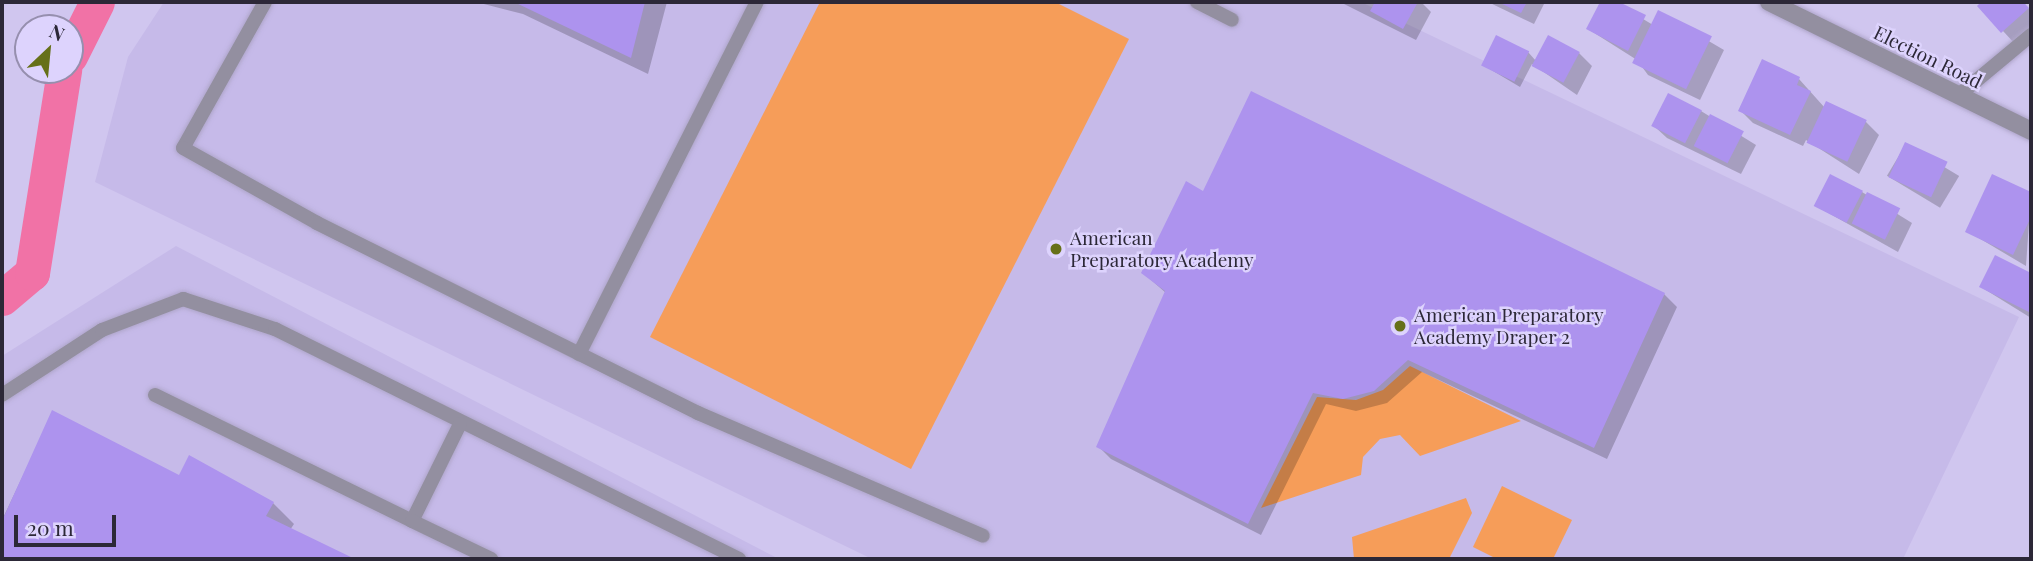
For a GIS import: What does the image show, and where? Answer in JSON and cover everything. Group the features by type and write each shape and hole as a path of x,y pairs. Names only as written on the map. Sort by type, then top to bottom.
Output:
{"street":[{"name":"Election Road","path":"1772,2 2031,131"}],"lane":[{"path":"265,2 183,148 698,413 983,536"},
{"path":"579,354 757,2"},
{"path":"1197,2 1232,20"},
{"path":"1959,95 2031,35"},
{"path":"2,396 102,330 183,299 275,330 460,424 738,559"},
{"path":"155,395 491,559"},
{"path":"412,521 460,424"}],"shaded area":[{"name":"American Preparatory Academy","path":"164,2 1361,2 2019,317 1903,559 872,559 95,182 128,57"},
{"path":"820,2 1055,2 1129,39 911,469 650,337"},
{"path":"176,246 779,559 2,559 2,356"},
{"path":"1410,366 1521,421 1420,456 1400,435 1380,439 1363,457 1361,475 1261,508 1317,397 1356,400 1383,390"},
{"path":"1502,486 1572,520 1553,559 1497,559 1473,547"},
{"path":"1466,498 1472,513 1449,559 1354,559 1352,537"}],"building":[{"path":"514,2 645,2 631,58"},
{"path":"1375,2 1418,2 1403,29 1370,11"},
{"path":"1498,2 1527,2 1521,13"},
{"path":"1600,2 1619,2 1646,15 1628,51 1586,29"},
{"path":"1981,2 2023,2 2029,8 2001,33 1977,6"},
{"path":"1658,10 1712,36 1686,89 1632,63"},
{"path":"1496,35 1529,51 1514,82 1481,66"},
{"path":"1548,35 1580,52 1563,83 1532,66"},
{"path":"1762,59 1800,77 1797,85 1811,91 1790,135 1738,111"},
{"name":"American Preparatory Academy Draper 2","path":"1251,91 1665,293 1594,448 1408,360 1374,391 1343,399 1313,393 1248,524 1096,447 1165,291 1141,273 1186,181 1203,191"},
{"path":"1668,93 1702,110 1685,143 1651,126"},
{"path":"1826,101 1867,120 1847,162 1807,143"},
{"path":"1710,114 1744,131 1728,163 1694,146"},
{"path":"1905,142 1948,162 1931,197 1889,177"},
{"path":"1830,174 1863,191 1847,223 1814,206"},
{"path":"1992,174 2031,192 2031,217 2013,255 1965,232"},
{"path":"1867,192 1900,208 1885,240 1852,223"},
{"path":"1995,255 2031,273 2031,313 1979,287"},
{"path":"52,410 179,475 189,455 274,502 266,516 355,559 2,559 2,521"}],"waterway":[{"path":"84,28 97,2"},
{"path":"2,298 32,273 62,84"}],"place":[{"name":"American Preparatory Academy","path":"1056,249"},
{"name":"American Preparatory Academy Draper 2","path":"1400,326"}]}
